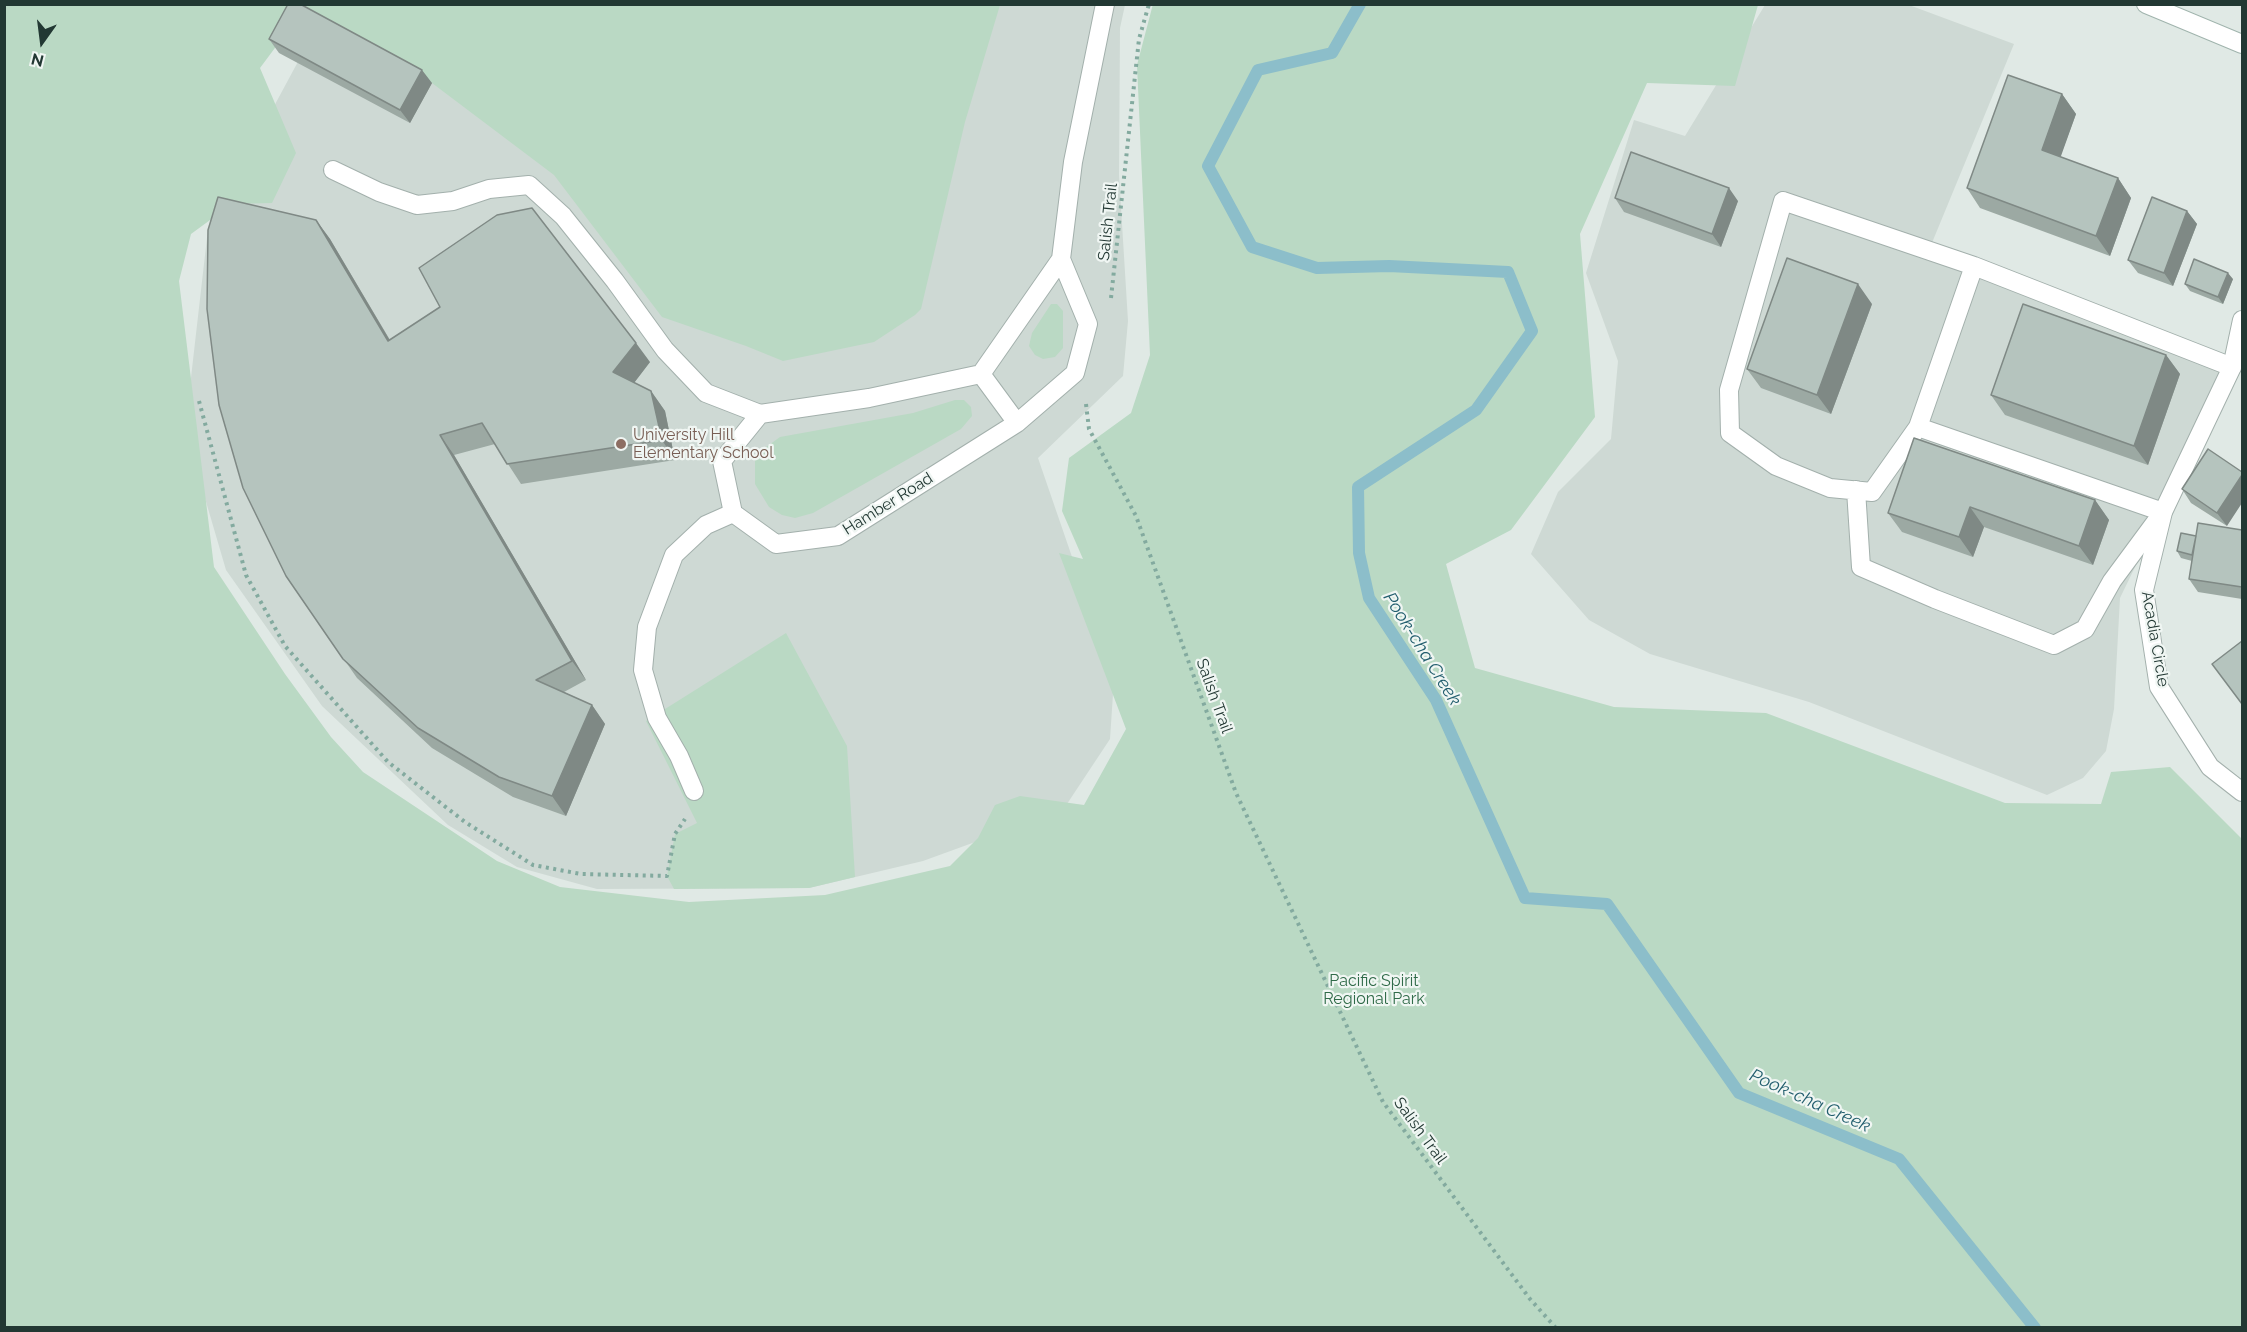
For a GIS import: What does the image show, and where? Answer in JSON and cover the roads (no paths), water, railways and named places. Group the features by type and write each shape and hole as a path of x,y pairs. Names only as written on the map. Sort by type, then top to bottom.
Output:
{"street":[{"name":"Hamber Road","path":"981,374 1061,259 1073,162 1106,4"},
{"path":"2146,4 2242,44"},
{"path":"333,170 379,192 417,205 453,201 489,189 529,185 563,216 615,280 664,350 706,393 760,414 869,398 981,374 1017,423"},
{"path":"1974,266 1918,427 1872,492 1830,488 1776,466 1730,433 1730,390 1783,201 1974,266 2237,369"},
{"name":"Hamber Road","path":"733,513 776,544 838,536 1017,423 1075,373 1088,324 1061,259"},
{"name":"Acadia Circle","path":"2242,320 2237,369 2163,512 2144,590 2159,687 2210,767 2242,792"},
{"path":"694,791 679,756 657,718 643,670 647,627 674,555 706,525 733,513 723,461 760,414"},
{"path":"1856,490 1861,567 1935,599 2054,645 2085,629 2112,581 2163,512 1918,427"}],"waterway":[{"name":"Pook-cha Creek","path":"1360,4 1332,53 1258,70 1208,166 1252,247 1317,268 1389,266 1508,272 1532,331 1476,410 1358,487 1359,553 1369,598 1436,700 1525,898 1607,904 1739,1093 1899,1159 2035,1328"}],"place":[{"name":"University Hill Elementary School","path":"621,444"}],"park label":[{"name":"Pacific Spirit Regional Park","path":"1374,990"}]}
